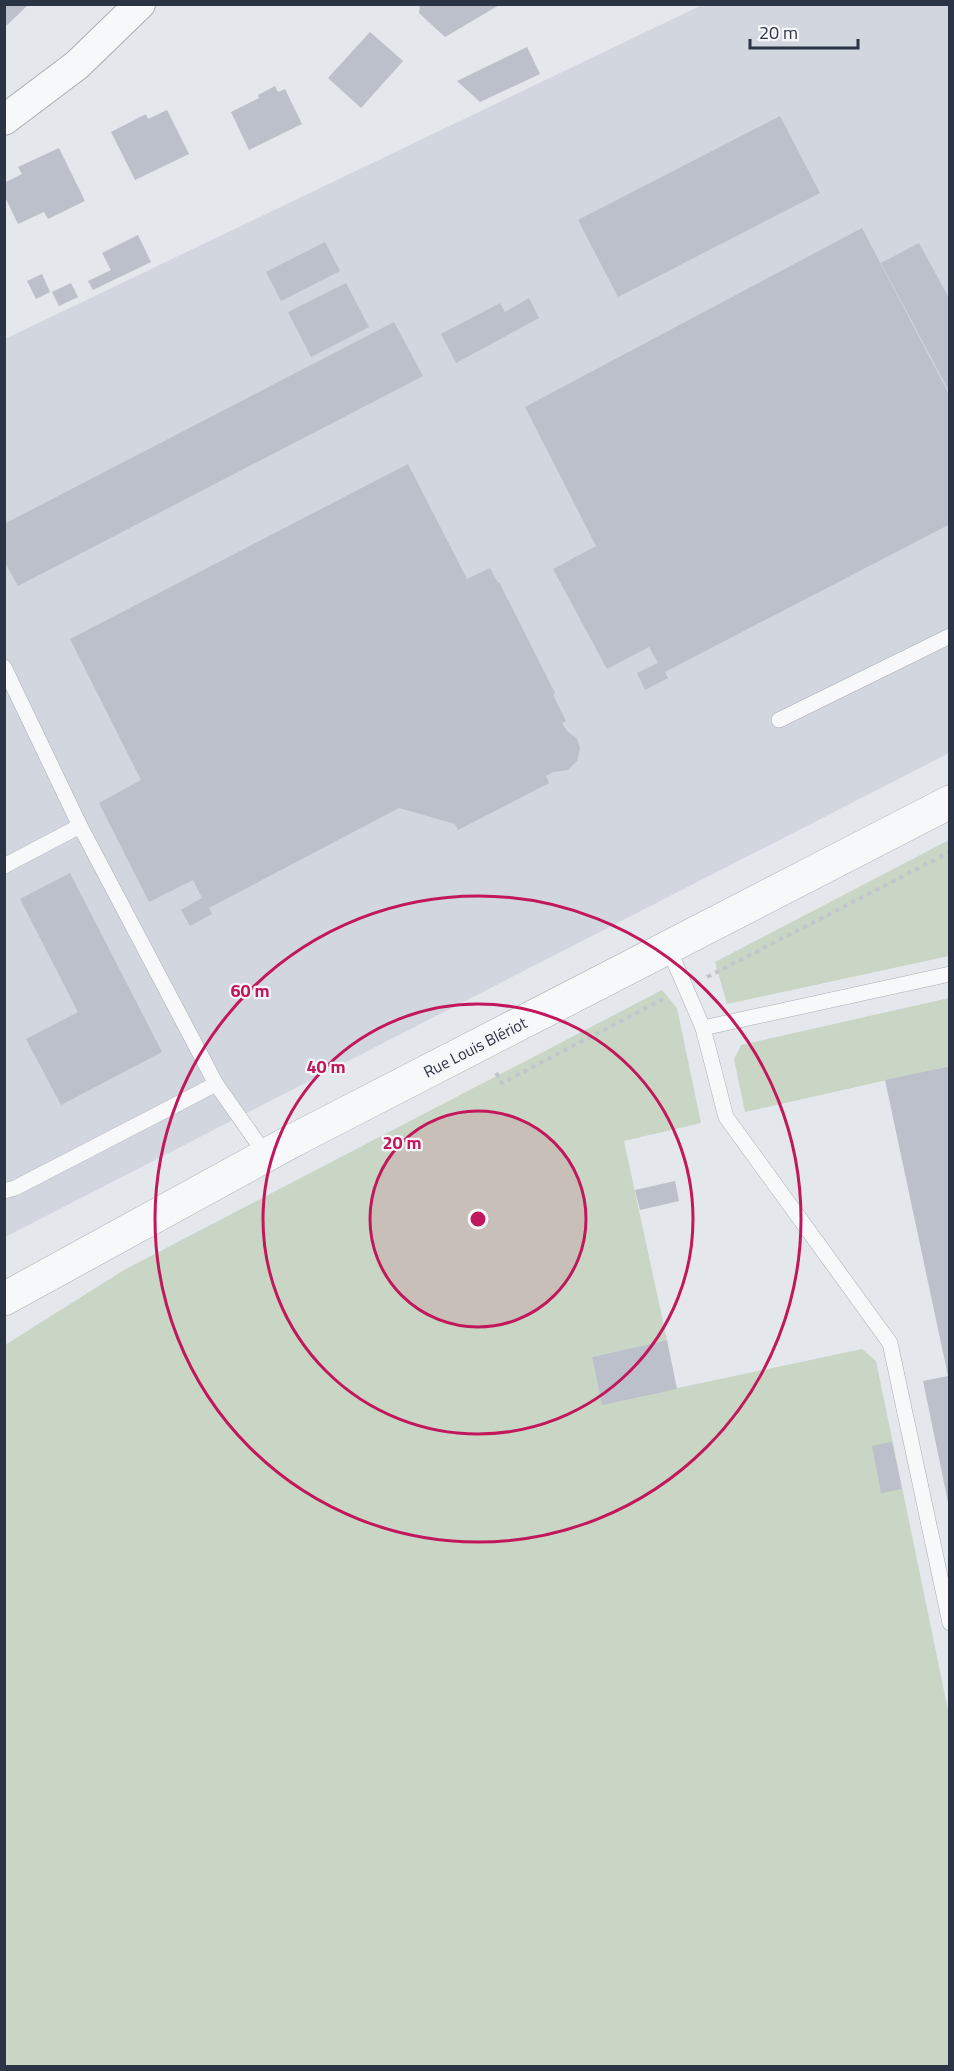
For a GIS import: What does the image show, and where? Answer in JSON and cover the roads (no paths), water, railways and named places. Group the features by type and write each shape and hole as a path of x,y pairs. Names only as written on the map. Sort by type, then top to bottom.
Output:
{"street":[{"path":"4,120 77,65 140,4"},
{"name":"Rue Louis Blériot","path":"4,1299 266,1155 950,802"}],"lane":[{"path":"779,720 950,636"},
{"path":"4,667 80,825 216,1084 266,1155"},
{"path":"4,866 80,825"},
{"path":"668,947 703,1028 726,1117 890,1343 950,1623"},
{"path":"703,1028 950,974"},
{"path":"4,1191 15,1188 216,1084"}]}
